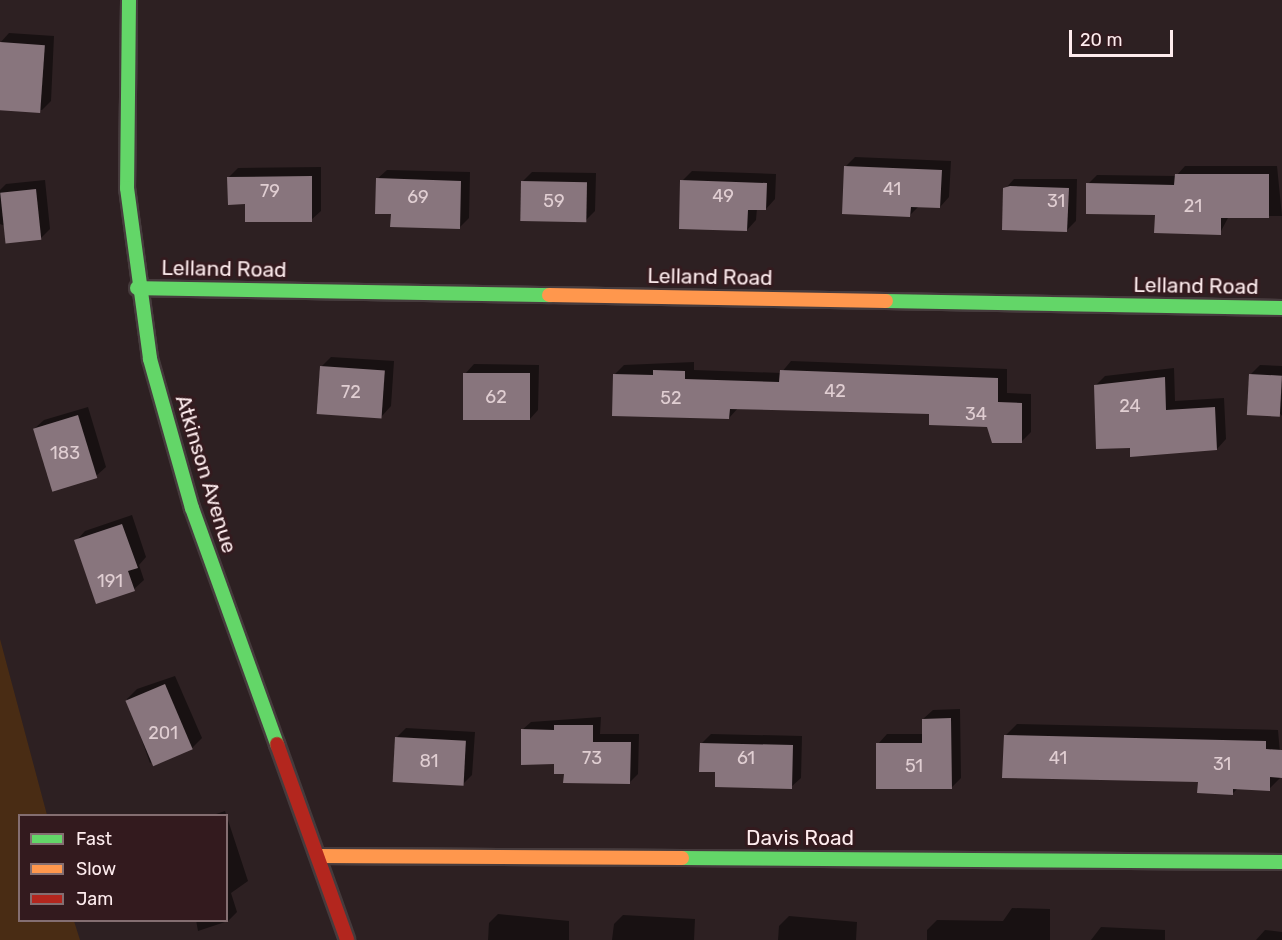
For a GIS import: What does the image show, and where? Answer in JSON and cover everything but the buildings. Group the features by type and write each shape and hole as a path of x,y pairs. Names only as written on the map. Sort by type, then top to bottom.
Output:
{"street":[{"name":"Atkinson Avenue","path":"129,0 127,188 137,288 150,359 192,508 347,940"},
{"name":"Lelland Road","path":"137,288 1282,308"},
{"name":"Davis Road","path":"318,856 1282,862"}],"shaded area":[{"path":"0,639 47,814 18,814 18,922 74,922 80,940 0,940"}],"traffic: fast":[{"path":"129,0 127,188 150,359 192,508 277,744"},
{"path":"137,288 549,295"},
{"path":"886,301 1282,308"},
{"path":"682,858 1282,862"}],"traffic: slow":[{"path":"549,295 886,301"},
{"path":"318,856 682,858"}],"traffic: jam":[{"path":"277,744 347,940"}]}
